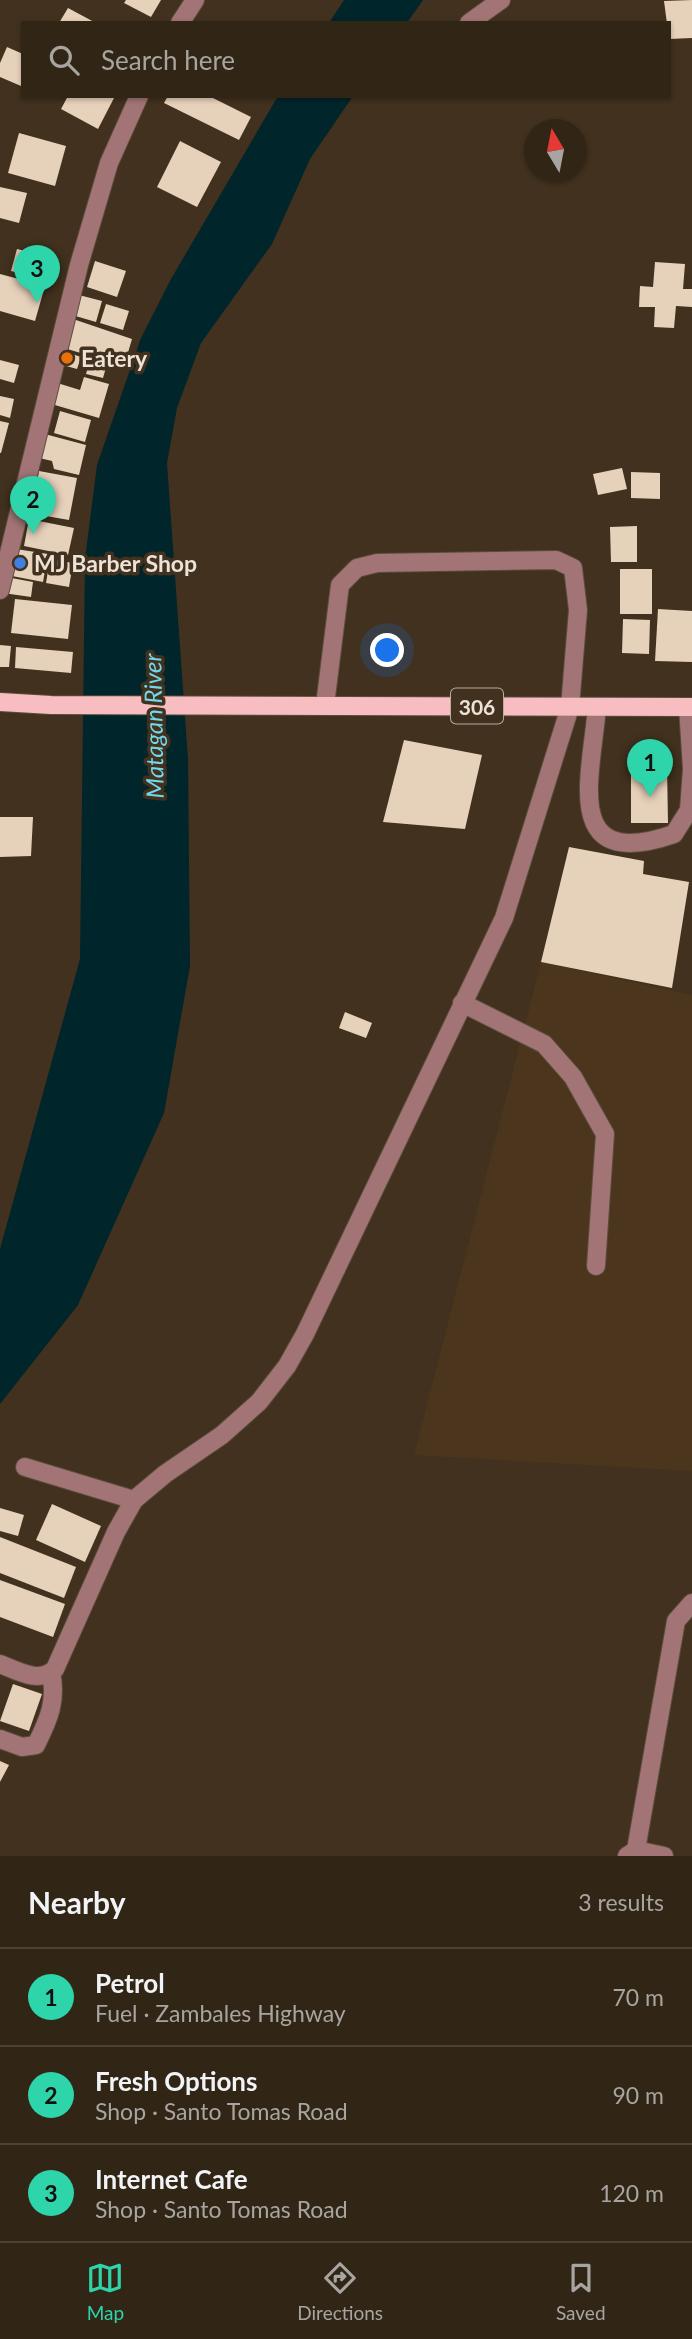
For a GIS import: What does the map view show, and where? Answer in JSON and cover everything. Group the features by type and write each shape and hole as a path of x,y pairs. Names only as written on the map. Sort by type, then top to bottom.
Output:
{"main road":[{"name":"306","path":"0,702 51,705 690,707"}],"street":[{"path":"181,21 195,0"},
{"path":"472,21 500,0"},
{"path":"0,590 79,265 109,163 138,98"},
{"path":"0,1664 39,1677 51,1672 64,1651 116,1532 134,1500 165,1474 222,1435 259,1402 287,1366 504,918 570,707 577,585 573,568 556,560 377,563 357,568 340,584 325,705"},
{"path":"597,707 589,807 594,826 602,835 622,843 644,845 674,834 688,810 692,769 690,707"},
{"path":"462,1003 544,1044 573,1077 605,1134 596,1266"},
{"path":"24,1467 134,1500"},
{"path":"664,1856 632,1853 676,1621 692,1603"},
{"path":"0,1739 22,1747 36,1745 51,1715 54,1694 51,1672"}],"shaded area":[{"path":"541,962 692,995 692,1471 414,1455"}],"water":[{"path":"344,0 423,0 408,21 330,21"},
{"name":"Matagan River","path":"277,98 352,98 310,159 272,244 201,343 177,408 167,463 188,759 190,966 164,1113 78,1305 0,1404 0,1249 80,959 85,559 97,465 141,338 171,279"}],"building":[{"path":"126,0 161,0 151,17 124,3"},
{"path":"692,0 692,38 671,39 671,21 667,21 664,1"},
{"path":"68,8 92,21 60,21"},
{"path":"7,47 21,53 21,86 0,77 0,63"},
{"path":"67,98 114,98 98,129 61,109"},
{"path":"167,98 213,98 251,117 239,140 164,103"},
{"path":"19,133 66,146 55,186 8,173"},
{"path":"180,141 221,162 197,207 157,187"},
{"path":"0,187 27,193 19,223 0,218"},
{"path":"17,249 53,258 47,280 11,271"},
{"path":"95,261 126,271 117,297 87,287"},
{"path":"655,262 685,264 683,289 692,289 692,307 676,306 674,328 654,327 655,307 639,307 640,286 653,287"},
{"path":"0,274 45,286 35,321 0,311"},
{"path":"79,295 102,301 96,322 72,315"},
{"path":"106,304 129,311 123,330 100,323"},
{"path":"73,319 132,339 124,366 64,348"},
{"path":"63,351 81,357 77,369 59,364"},
{"path":"90,359 107,364 103,378 86,374"},
{"path":"0,360 19,365 14,383 0,379"},
{"path":"84,377 109,384 99,418 48,403 54,382 80,390"},
{"path":"0,396 14,399 10,418 0,415"},
{"path":"60,411 91,420 85,442 54,433"},
{"path":"0,421 9,423 1,453 0,453"},
{"path":"41,433 86,445 79,475 54,469 52,461 35,457"},
{"path":"622,468 627,489 598,495 593,474"},
{"path":"39,471 77,478 69,520 23,512 27,491 35,492"},
{"path":"631,472 660,473 660,499 631,498"},
{"path":"29,519 74,528 68,555 24,546"},
{"path":"637,526 637,562 611,562 610,527"},
{"path":"16,549 48,554 43,582 12,576"},
{"path":"50,559 73,563 69,587 46,583"},
{"path":"620,569 652,569 652,614 620,614"},
{"path":"6,577 33,582 31,597 3,593"},
{"path":"15,599 72,605 68,639 11,633"},
{"path":"658,609 692,611 692,662 655,661"},
{"path":"623,619 650,620 649,654 622,653"},
{"path":"0,645 11,646 9,667 0,667"},
{"path":"16,647 73,652 71,673 15,668"},
{"path":"404,740 482,755 465,829 383,822"},
{"path":"631,765 667,766 668,823 631,823"},
{"path":"0,817 33,817 31,856 0,857"},
{"path":"569,847 644,861 643,874 689,882 672,988 541,962"},
{"path":"345,1012 372,1023 366,1038 339,1028"},
{"path":"52,1504 101,1526 85,1562 36,1540"},
{"path":"0,1508 24,1515 18,1536 0,1531"},
{"path":"0,1537 76,1567 64,1598 0,1573"},
{"path":"0,1580 65,1604 53,1637 0,1617"},
{"path":"13,1684 42,1694 29,1731 0,1721"},
{"path":"0,1761 9,1765 0,1782"}],"place":[{"name":"Internet Cafe","path":"37,303"},
{"name":"Eatery","path":"67,358"},
{"name":"Fresh Options","path":"33,534"},
{"name":"MJ Barber Shop","path":"20,563"},
{"name":"Petrol","path":"650,797"}]}
